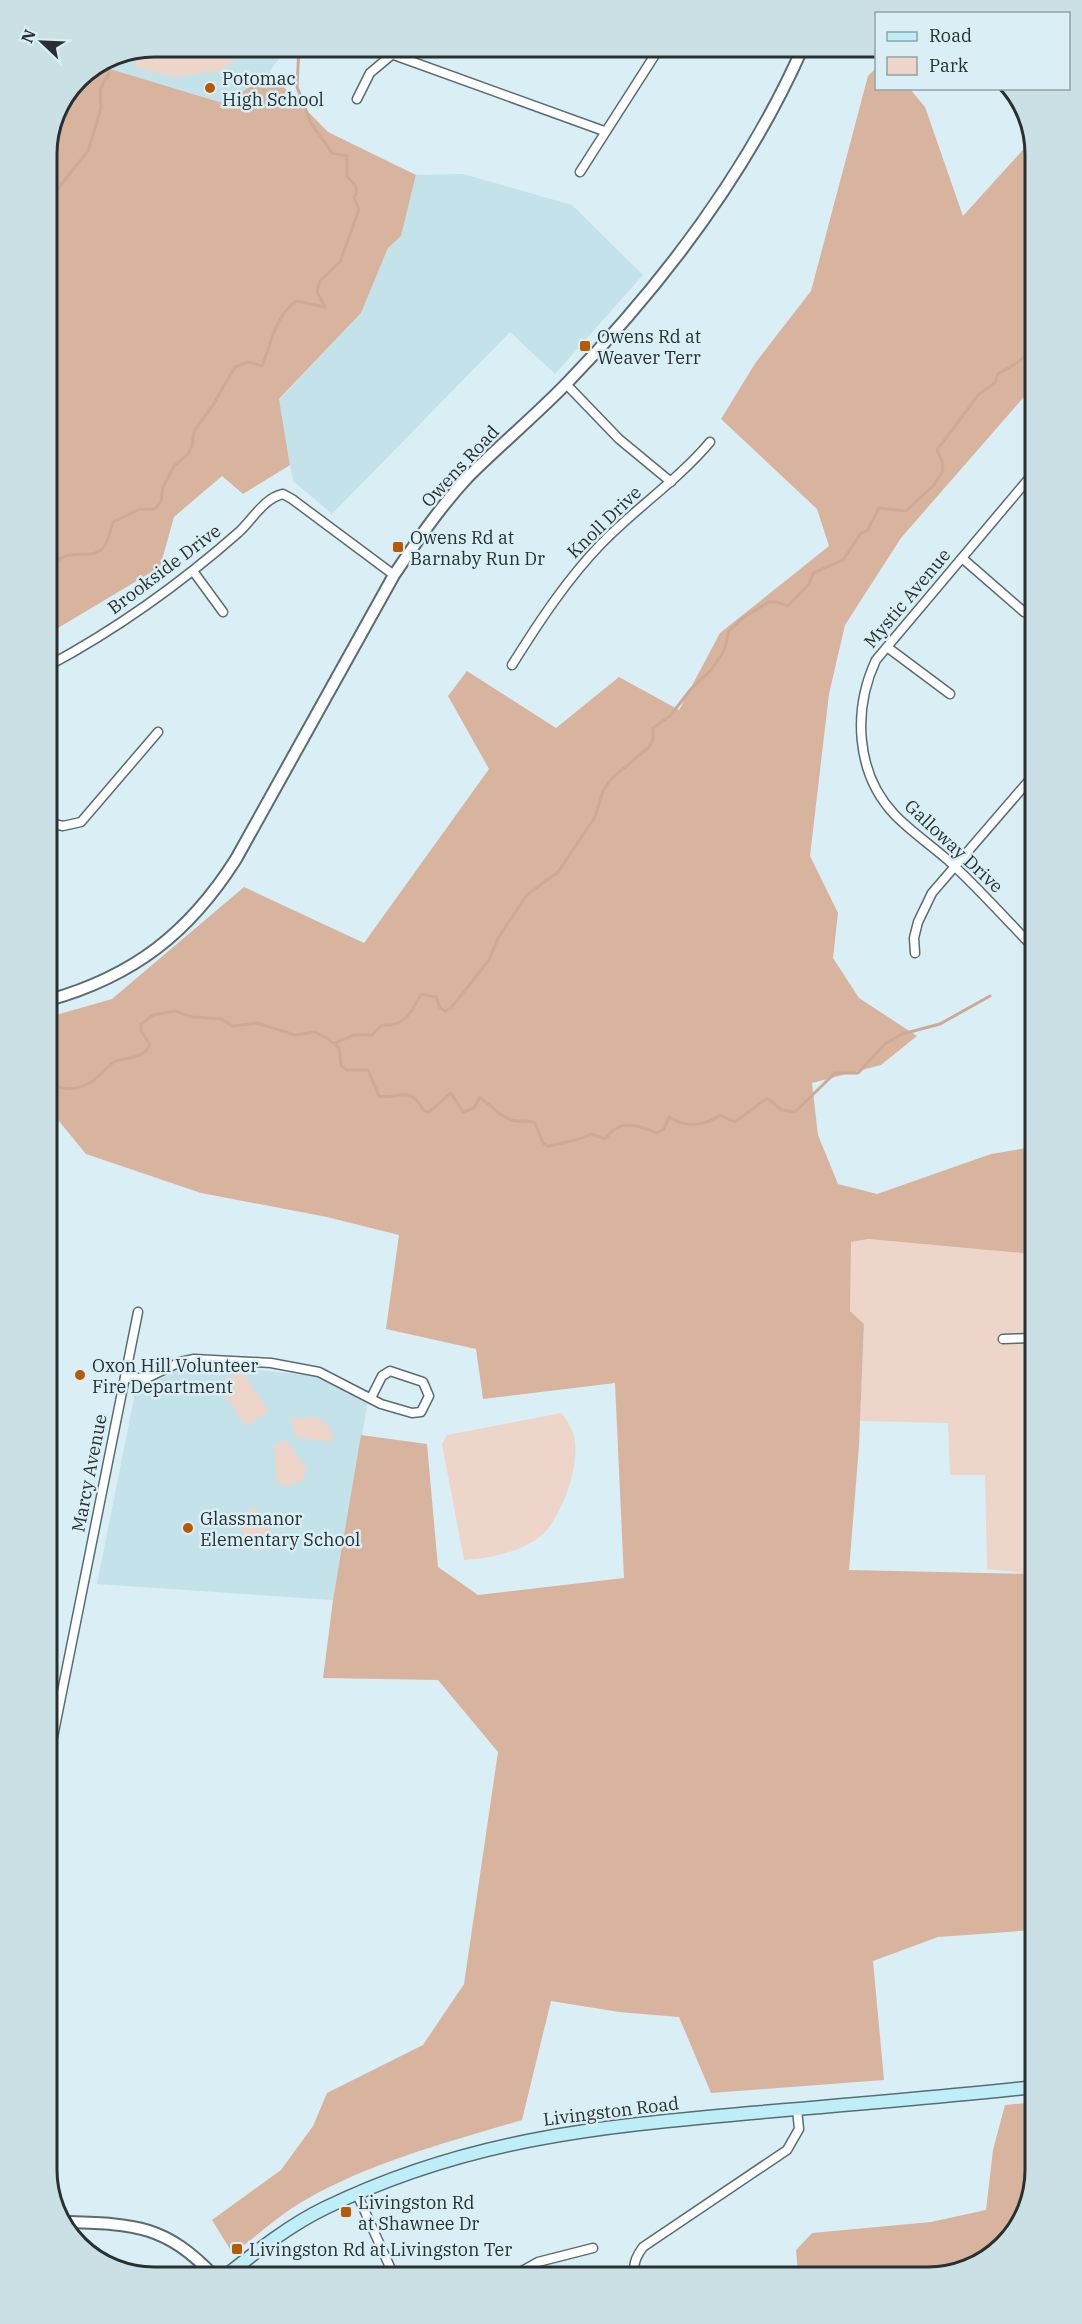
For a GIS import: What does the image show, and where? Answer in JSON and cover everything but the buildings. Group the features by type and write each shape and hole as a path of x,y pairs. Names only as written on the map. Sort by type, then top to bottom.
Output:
{"main road":[{"name":"Livingston Road","path":"237,2267 286,2230 324,2208 357,2194 436,2162 555,2134 1025,2089"}],"street":[{"path":"357,99 370,73 388,57"},
{"path":"399,57 604,131"},
{"path":"580,172 604,131 653,57"},
{"name":"Owens Road","path":"57,997 84,989 132,967 175,934 209,900 236,859 394,575 433,518 467,479 566,384 677,258 720,199 773,110 796,57"},
{"path":"566,384 619,439 671,482"},
{"name":"Knoll Drive","path":"512,665 578,570 603,542 671,482 710,442"},
{"name":"Mystic Avenue","path":"865,762 861,732 866,681 876,660 1025,483"},
{"name":"Brookside Drive","path":"57,661 115,627 193,572 243,528 274,496 283,494 292,499 394,575"},
{"path":"962,558 1024,612"},
{"path":"193,572 224,612"},
{"path":"887,647 950,694"},
{"path":"57,825 63,826 81,822 158,732"},
{"name":"Galloway Drive","path":"865,762 878,791 893,813 954,866 1025,939"},
{"path":"915,953 915,931 922,909 954,866 1025,785"},
{"name":"Marcy Avenue","path":"57,1717 138,1312"},
{"path":"1003,1339 1025,1338"},
{"path":"125,1377 147,1378 180,1362 194,1359 271,1363 319,1372 381,1404 412,1413 420,1413 429,1396 423,1382 390,1371 382,1376 371,1398"},
{"path":"633,2267 636,2256 643,2247 787,2150 799,2129 797,2109"},
{"path":"357,2194 390,2267"},
{"path":"73,2223 138,2227 158,2232 197,2258 206,2267"},
{"path":"530,2267 538,2262 593,2248"}],"shaded area":[{"name":"Potomac High School","path":"154,57 280,57 269,72 226,104 109,68 135,59"},
{"path":"109,68 226,104 269,72 328,132 416,175 401,236 388,248 361,313 279,399 290,465 243,494 222,476 174,517 160,567 57,629 57,147 60,129 73,100 85,85"},
{"path":"875,69 875,90 911,90 925,107 963,216 1025,148 1025,396 901,538 845,625 829,694 810,856 838,913 833,958 859,998 917,1036 881,1065 812,1083 818,1135 838,1184 877,1194 991,1154 1025,1148 1025,1253 868,1239 851,1242 850,1311 864,1324 859,1446 849,1570 1025,1574 1025,1931 938,1937 873,1961 884,2080 711,2093 679,2017 619,2012 551,2001 522,2120 385,2163 332,2186 288,2211 233,2254 212,2220 281,2170 313,2126 327,2093 423,2045 464,1984 498,1752 438,1680 323,1678 333,1600 361,1435 427,1444 438,1567 478,1595 624,1578 615,1383 483,1399 476,1349 386,1329 399,1235 327,1217 201,1193 86,1154 57,1119 57,1015 112,999 244,887 364,943 489,769 448,696 467,671 556,728 619,677 679,710 720,633 829,546 817,509 721,419 756,362 811,291 868,76"},
{"path":"463,174 572,205 643,275 555,374 510,332 332,514 293,481 279,400 361,313 388,248 401,236 416,175"},
{"path":"199,1363 314,1376 368,1401 333,1600 97,1584 136,1388 149,1386 183,1366"},
{"path":"1025,2103 1024,2183 1015,2213 997,2239 987,2247 977,2254 947,2265 797,2267 796,2250 812,2233 931,2222 986,2210 993,2150 1005,2105"}],"green space":[{"path":"154,57 237,57 221,71 173,77 135,67 136,59"},
{"path":"868,1239 1025,1253 1025,1573 987,1569 985,1475 950,1475 948,1423 860,1421 864,1325 850,1311 850,1242"},
{"path":"240,1369 269,1411 246,1426 218,1385"},
{"path":"562,1413 573,1433 575,1457 570,1485 552,1523 537,1539 518,1549 496,1556 464,1560 442,1444 447,1435"},
{"path":"316,1417 324,1421 335,1435 329,1442 296,1437 290,1419"},
{"path":"286,1440 307,1469 301,1481 286,1487 277,1481 274,1445"},
{"path":"255,1507 276,1538 256,1552 235,1521"}],"waterway":[{"path":"57,560 71,555 98,552 107,543 113,522 140,509 155,509 161,501 163,487 174,466 187,455 192,446 194,431 213,405 235,367 249,362 262,366 278,323 296,301 325,307 317,292 320,281 340,262 359,209 354,198 356,188 347,176 347,156 332,153 311,123 297,87 298,57"},
{"path":"57,190 88,151 101,108 100,89 109,74"},
{"path":"335,1043 354,1035 372,1035 382,1025 402,1021 410,1013 421,994 436,997 440,1008 445,1011 451,1008 489,960 498,938 527,895 558,872 595,817 603,791 611,779 649,747 653,739 653,728 670,716 691,689 711,670 724,651 729,631 743,618 769,602 788,606 809,584 813,573 843,560 861,533 867,531 879,508 906,511 934,485 943,471 937,450 979,394 995,383 998,374 1025,355"},
{"path":"57,1086 70,1089 82,1087 94,1080 114,1062 144,1053 150,1044 141,1031 141,1024 153,1015 175,1011 192,1017 222,1019 232,1026 257,1023 295,1035 315,1032 339,1048 341,1065 347,1070 368,1070 379,1096 409,1095 424,1111 429,1112 451,1093 463,1112 474,1108 480,1097 506,1118 535,1123 543,1143 548,1146 591,1134 605,1139 617,1128 630,1125 657,1133 664,1129 669,1117 682,1123 695,1125 720,1115 735,1122 767,1098 782,1110 795,1112 835,1073 858,1073 885,1044 902,1034 940,1024 990,996"}],"place":[{"name":"Potomac High School","path":"210,88"},
{"name":"Owens Rd at Weaver Terr","path":"585,346"},
{"name":"Owens Rd at Barnaby Run Dr","path":"398,547"},
{"name":"Oxon Hill Volunteer Fire Department","path":"80,1375"},
{"name":"Glassmanor Elementary School","path":"188,1528"},
{"name":"Livingston Rd at Shawnee Dr","path":"346,2212"},
{"name":"Livingston Rd at Livingston Ter","path":"237,2249"}]}
